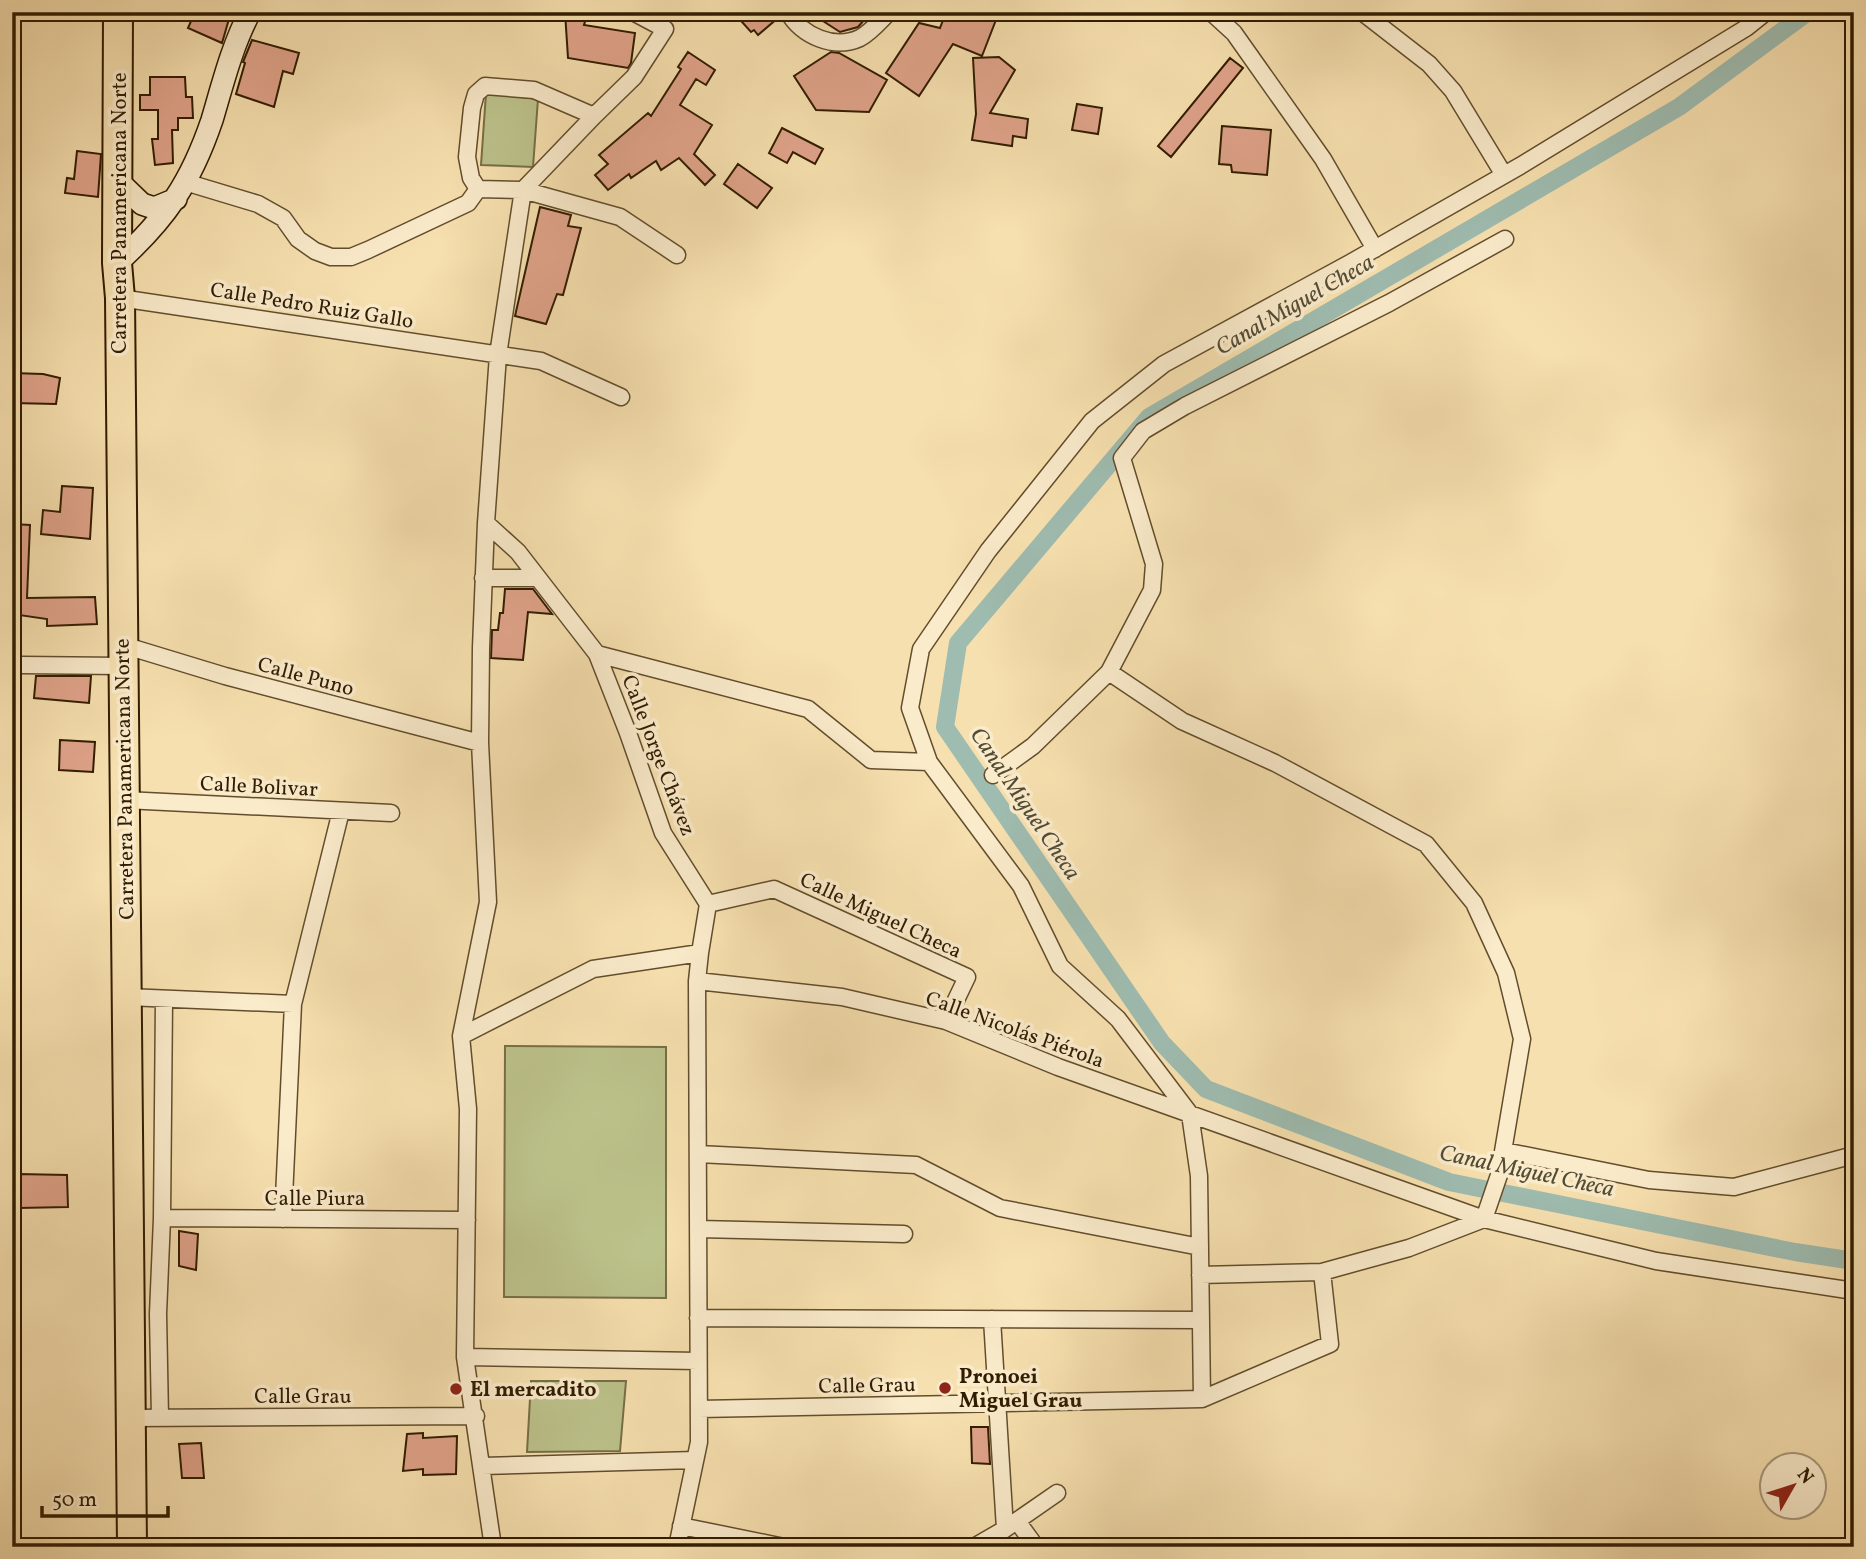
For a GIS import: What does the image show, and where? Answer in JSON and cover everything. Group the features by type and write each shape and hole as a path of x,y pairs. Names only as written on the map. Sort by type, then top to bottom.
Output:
{"highway":[{"name":"Carretera Panamericana Norte","path":"118,12 117,263 120,298 132,1547"}],"street":[{"path":"117,263 160,221 180,191 211,124 239,33 250,12"},
{"path":"493,1547 466,1357 468,1109 461,1036 488,902 481,743 483,571 498,355 523,190 634,77 665,29 633,12"},
{"path":"788,12 792,20 808,34 840,42 863,36 889,12"},
{"path":"1362,12 1429,64 1453,91 1504,175"},
{"path":"1202,1399 1199,1176 1190,1114 1118,1020 1060,966 1021,886 929,762 910,708 921,649 988,551 1092,421 1164,364 1504,175 1746,28 1766,12"},
{"path":"1215,14 1234,33 1323,159 1375,249"},
{"path":"478,189 471,178 467,157 472,108 476,94 485,86 534,90 594,116"},
{"path":"117,180 142,204 154,208 180,191 258,204 283,218 298,239 315,251 331,257 351,257 368,250 468,203 478,189"},
{"path":"478,189 523,190 620,217 677,255"},
{"path":"993,775 1033,746 1109,672 1152,590 1154,564 1122,458 1143,431 1185,406 1389,303 1505,239"},
{"name":"Calle Pedro Ruiz Gallo","path":"120,298 541,361 621,397"},
{"name":"Calle Jorge Chávez","path":"486,523 518,552 597,654 663,833 708,904"},
{"path":"483,571 496,551 511,548 518,552"},
{"path":"483,571 538,578"},
{"path":"597,654 808,709 872,760 929,762"},
{"name":"Calle Puno","path":"20,666 123,655 264,687 481,743"},
{"path":"1109,672 1182,721 1275,763 1426,844 1474,903 1506,973 1522,1039 1499,1175 1484,1219 1409,1248 1322,1272 1200,1275"},
{"name":"Calle Bolivar","path":"124,800 391,813"},
{"path":"283,1219 293,1004 341,811"},
{"name":"Calle Miguel Checa","path":"708,904 774,889 967,978 946,1021"},
{"path":"677,1547 699,1442 697,981 708,904"},
{"path":"461,1036 593,969 701,953"},
{"name":"Calle Nicolás Piérola","path":"697,981 842,997 946,1021 1058,1067 1484,1219 1656,1261 1854,1291"},
{"path":"127,997 293,1004"},
{"path":"160,1418 158,1314 162,1217 164,999"},
{"path":"1504,1151 1649,1181 1734,1187 1854,1154"},
{"path":"698,1154 916,1165 1000,1208 1200,1247"},
{"name":"Calle Piura","path":"162,1217 467,1220"},
{"path":"698,1229 904,1234"},
{"name":"Calle Grau","path":"699,1409 1202,1399 1329,1344 1322,1272"},
{"path":"698,1318 1201,1320"},
{"path":"992,1319 1011,1525 1036,1547"},
{"path":"466,1357 698,1361"},
{"name":"Calle Grau","path":"130,1418 475,1416"},
{"path":"482,1466 695,1460"},
{"path":"974,1547 1057,1493"},
{"path":"681,1526 784,1547"}],"green space":[{"path":"486,93 538,99 533,167 481,165"},
{"path":"505,1046 666,1047 666,1298 504,1297"},
{"path":"531,1381 626,1381 620,1451 527,1452"}],"building":[{"path":"195,12 231,12 222,43 188,28"},
{"path":"565,12 588,12 584,25 635,33 628,68 568,58"},
{"path":"733,12 778,12 779,17 758,35 754,30 751,32"},
{"path":"809,12 871,12 858,27 840,32"},
{"path":"946,12 999,12 982,56 953,44 919,96 886,73 919,23 940,28"},
{"path":"252,40 299,53 293,74 283,71 274,107 236,94 245,63 243,62"},
{"path":"688,52 715,70 706,85 696,79 680,105 712,125 694,154 715,175 705,185 679,158 661,170 656,161 631,178 629,174 608,190 595,175 608,164 599,155 648,113 651,116 681,69 678,67"},
{"path":"831,52 839,53 887,80 869,112 816,110 794,76"},
{"path":"999,57 1015,70 990,113 1028,119 1026,138 1013,136 1012,146 972,140 976,114 973,58"},
{"path":"1230,58 1243,68 1171,157 1158,146"},
{"path":"150,77 185,77 186,97 192,97 193,118 178,118 178,130 172,130 173,163 155,165 152,139 158,139 158,110 140,110 140,95 150,95"},
{"path":"1077,104 1102,108 1098,134 1072,130"},
{"path":"1222,126 1271,130 1267,175 1232,172 1231,165 1219,164"},
{"path":"782,128 823,149 815,164 793,152 787,163 769,153"},
{"path":"77,151 101,154 98,197 65,193 67,178 74,179"},
{"path":"738,164 772,188 757,208 724,184"},
{"path":"540,207 571,215 568,226 581,228 563,295 557,294 546,324 515,316"},
{"path":"12,373 43,374 60,378 56,404 12,403"},
{"path":"62,486 93,488 90,539 41,534 43,510 60,512"},
{"path":"12,524 30,525 27,598 95,597 97,624 47,626 47,619 12,614"},
{"path":"505,589 533,589 552,614 528,612 523,660 491,658 492,630 498,630"},
{"path":"36,676 91,676 89,703 34,698"},
{"path":"60,740 95,742 93,772 59,770"},
{"path":"18,1174 67,1175 68,1207 19,1208"},
{"path":"179,1231 198,1234 196,1270 179,1266"},
{"path":"971,1427 988,1427 990,1464 972,1463"},
{"path":"423,1433 423,1438 457,1436 456,1474 423,1475 423,1469 403,1471 407,1434"},
{"path":"201,1443 204,1478 182,1478 179,1444"}],"waterway":[{"name":"Canal Miguel Checa","path":"1808,12 1679,107 1149,417 958,643 945,727 1162,1043 1206,1089 1449,1182 1795,1252 1854,1261"}],"place":[{"name":"Pronoei Miguel Grau","path":"945,1388"},
{"name":"El mercadito","path":"456,1389"}]}
